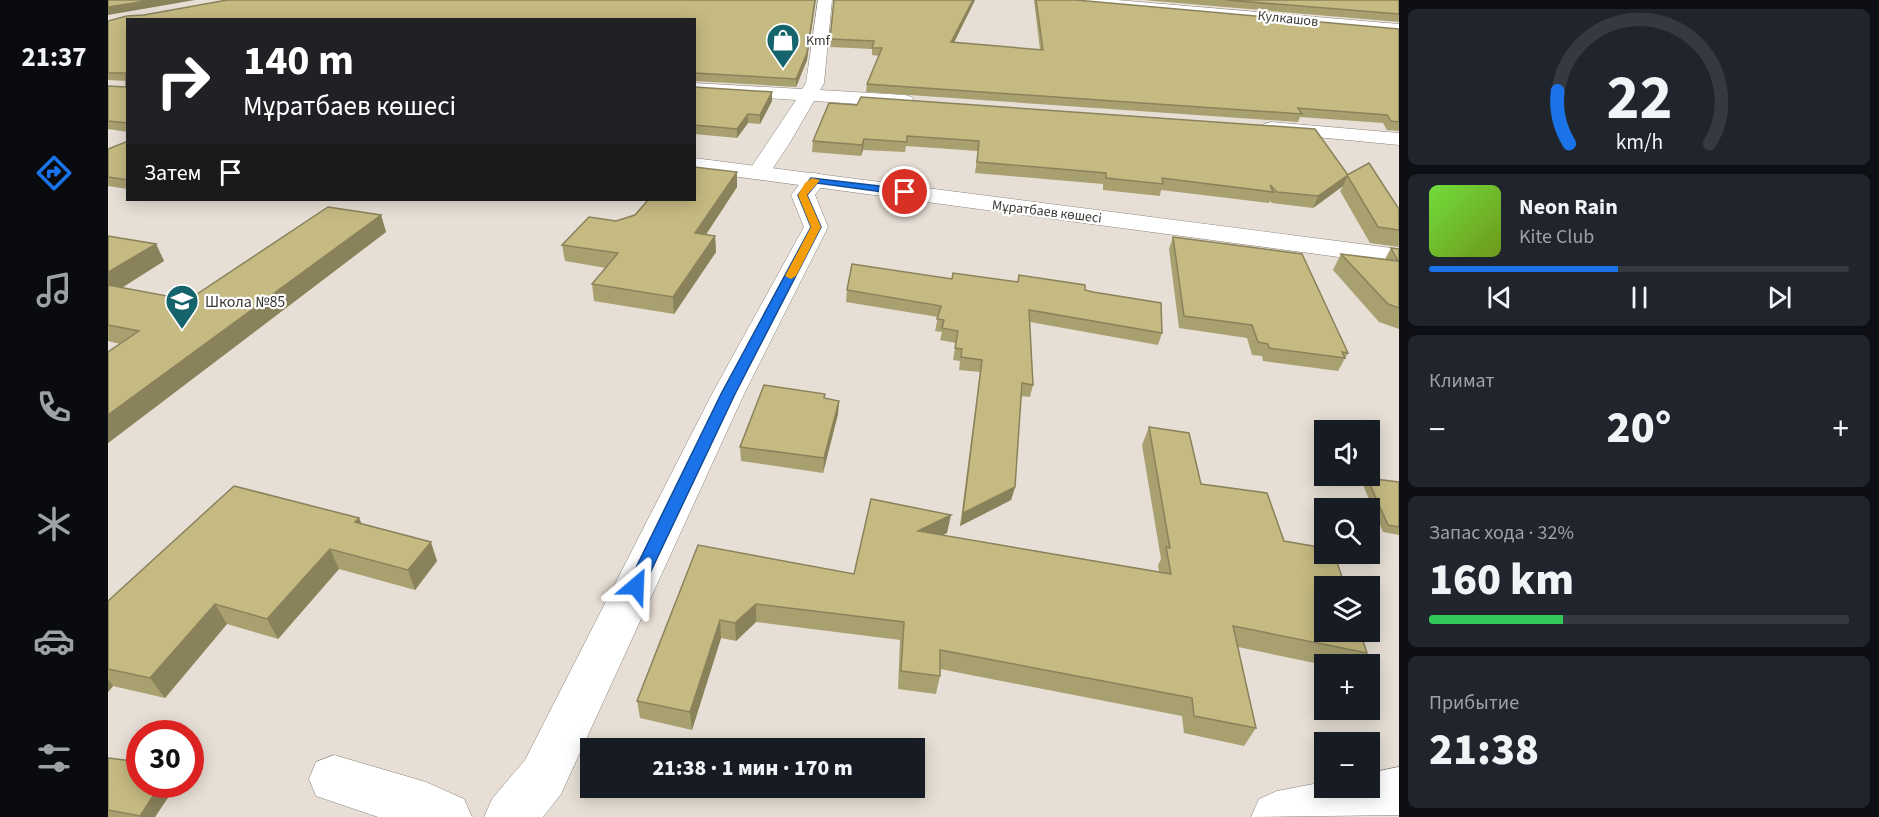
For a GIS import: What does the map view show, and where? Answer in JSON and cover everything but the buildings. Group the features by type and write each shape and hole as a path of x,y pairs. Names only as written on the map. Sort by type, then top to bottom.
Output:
{"street":[{"path":"759,172 779,144 815,83 825,0"},
{"name":"Кулкашов","path":"1068,0 1249,14 1399,29"},
{"name":"Кулкашов","path":"1249,14 1399,18"},
{"path":"696,88 924,103"},
{"path":"1252,127 1399,139"},
{"name":"Мұратбаев көшесі","path":"696,164 1399,257"},
{"path":"510,817 543,777 728,394 816,227 802,195 815,180"},
{"path":"334,779 426,807 446,817"},
{"path":"1277,817 1399,791"}],"slow traffic":[{"path":"791,276 816,227 802,195 808,185 815,180"}],"place":[{"name":"Kmf","path":"783,69"},
{"name":"Школа №85","path":"182,330"}],"route":[{"path":"636,586 728,394 816,227 802,195 808,185 815,180 905,192"}]}
